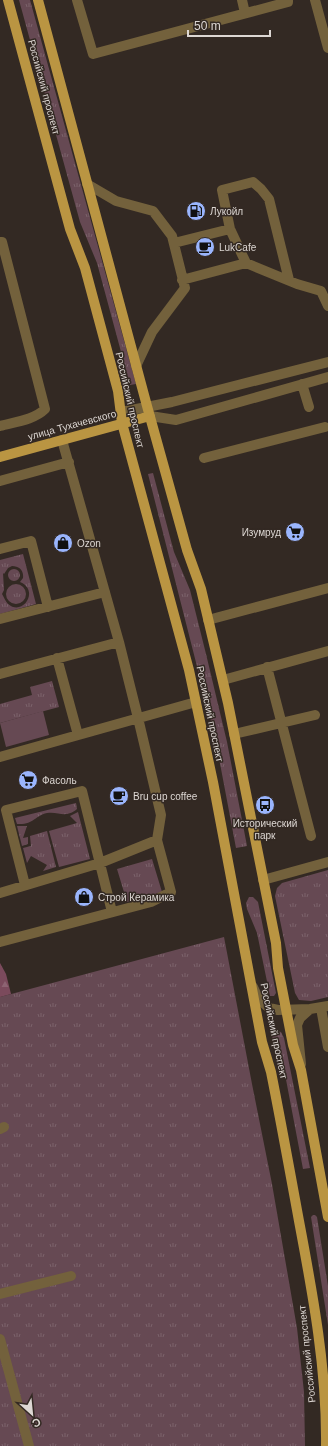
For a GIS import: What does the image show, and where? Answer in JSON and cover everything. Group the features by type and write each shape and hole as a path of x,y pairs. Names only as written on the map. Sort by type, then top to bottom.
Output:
{"main road":[{"name":"Российский проспект","path":"8,0 70,229 87,276 118,391 122,423 189,670 214,789 262,1042 271,1072 312,1290 323,1378 326,1418 326,1446"},
{"name":"Российский проспект","path":"38,0 148,411 187,550 201,589 234,734 264,880 276,944 278,968 293,1046 301,1070 328,1217"},
{"name":"улица Тухачевского","path":"0,457 122,423 148,411"}],"street":[{"path":"77,0 92,54 288,2 288,0"},
{"path":"242,0 245,13"},
{"path":"315,0 328,48"},
{"path":"246,263 230,229 222,190 253,182 269,199 289,280"},
{"path":"87,184 116,201 153,211 172,236 174,243 185,288 152,332 136,366"},
{"path":"174,243 230,229"},
{"path":"0,426 31,418 41,414 45,409 1,240"},
{"path":"182,280 246,263 321,291 328,306"},
{"path":"120,412 148,411 172,402 328,362"},
{"path":"148,411 176,420 328,376"},
{"path":"302,384 309,407"},
{"path":"204,458 326,427"},
{"path":"0,942 151,902 171,892 158,840 161,815 138,718 119,642 62,440"},
{"path":"0,481 69,462"},
{"path":"0,549 31,541 48,607"},
{"path":"208,620 328,588"},
{"path":"0,619 105,592"},
{"path":"0,674 119,642"},
{"path":"222,680 328,651"},
{"path":"57,658 78,735"},
{"path":"267,667 311,836"},
{"path":"0,757 196,702"},
{"path":"234,734 315,715"},
{"path":"25,885 6,810 82,790 112,912"},
{"path":"0,893 100,863 158,840"},
{"path":"264,880 328,862"},
{"path":"252,986 258,998 270,1008 310,1010 324,1007 328,1047"},
{"path":"301,1070 297,1025 300,1018 310,1010"},
{"path":"0,1294 71,1276"},
{"path":"0,1339 29,1446"}],"green space":[{"path":"19,0 30,0 136,384 130,385 97,263 80,222"},
{"path":"153,473 174,552 190,590 227,742 247,846 236,848 215,737 148,474"},
{"path":"23,554 36,604 0,614 0,560","holes":["15,566 22,571 23,578 20,582 26,586 29,591 27,601 24,605 19,607 14,607 8,604 2,594 4,590 3,573 4,574 8,568"]},
{"path":"12,569 16,569 20,575 16,581 12,581 8,577 8,573"},
{"path":"16,584 23,587 26,594 23,601 16,604 9,601 6,594 9,587"},
{"path":"52,681 59,707 0,723 0,704 32,695 30,687"},
{"path":"43,711 49,735 6,747 0,723"},
{"path":"76,803 77,809 69,814 47,813 39,816 31,822 23,824 17,824 15,818"},
{"path":"78,812 90,859 59,867 49,831 77,823 70,816"},
{"path":"17,826 27,826 23,838 28,837 28,844 22,846"},
{"path":"47,831 56,867 43,871 47,865 31,856 27,863 23,848 31,846 30,836"},
{"path":"152,859 162,892 127,902 117,869"},
{"path":"328,870 328,997 311,1001 299,1000 295,993 275,896 277,888 282,883"},
{"path":"249,897 253,897 258,902 276,993 274,996 270,996 257,933 247,909 246,903"},
{"path":"224,937 272,1184 297,1328 304,1392 305,1446 0,1446 0,997"},
{"path":"0,963 6,974 11,994 0,997"},
{"path":"274,1032 281,1032 284,1038 310,1168 303,1169 284,1069 272,1039"},
{"path":"313,1215 317,1217 328,1286 328,1325 311,1217"}],"place":[{"name":"Лукойл","path":"196,211"},
{"name":"LukCafe","path":"205,247"},
{"name":"Изумруд","path":"295,532"},
{"name":"Ozon","path":"63,543"},
{"name":"Фасоль","path":"28,780"},
{"name":"Bru cup coffee","path":"119,796"},
{"name":"Исторический парк","path":"265,805"},
{"name":"Строй Керамика","path":"84,897"}]}
